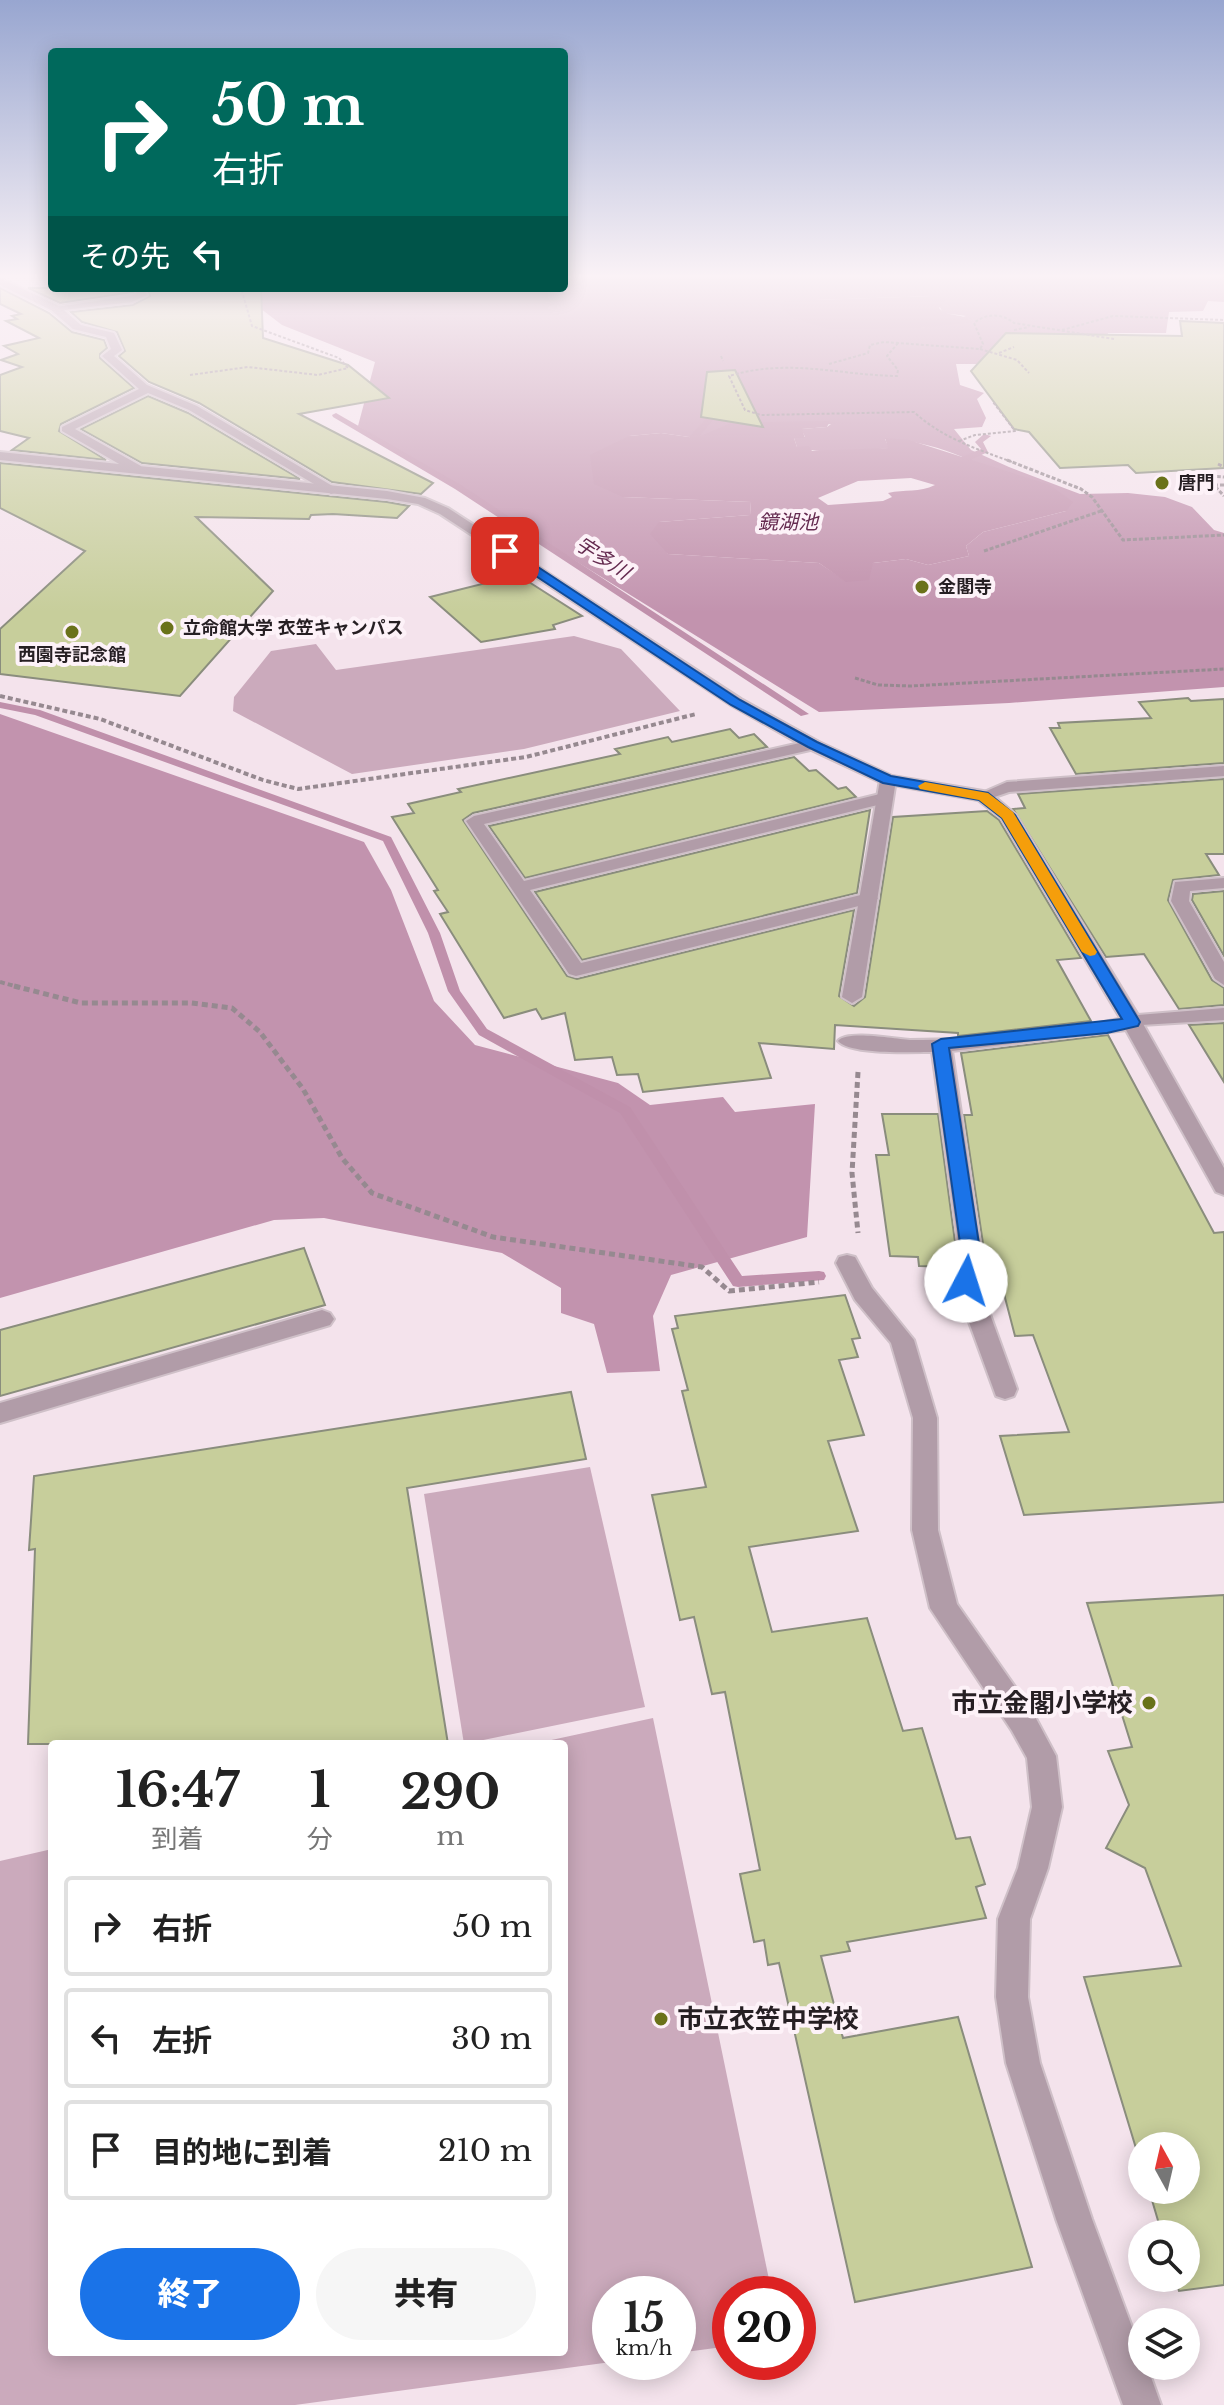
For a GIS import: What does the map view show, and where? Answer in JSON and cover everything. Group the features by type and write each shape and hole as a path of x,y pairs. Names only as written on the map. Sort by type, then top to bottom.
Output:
{"street":[{"path":"137,469 66,429 144,389"},
{"path":"149,389 193,408 335,491"},
{"path":"0,456 421,501 444,511 736,702 886,789"},
{"path":"813,745 474,821 576,970 869,898"},
{"path":"519,887 886,789 983,796 1007,787 1224,771"},
{"path":"852,997 886,789"},
{"path":"983,796 1008,815 1132,1022 1224,1187"},
{"path":"1224,883 1181,886 1180,901 1224,979"},
{"path":"855,1042 941,1044 1224,1014"},
{"path":"941,1044 971,1257 966,1281 1005,1389"},
{"path":"843,1262 863,1294 902,1340 925,1418 925,1530 944,1608 1022,1721 1041,1756 1047,1807 1033,1868 1014,1919 1012,1997 1016,2023 1023,2063 1074,2219 1142,2405"},
{"path":"0,1413 322,1319"}],"path":[{"path":"735,389 745,410 761,415 914,412 929,426 958,442 1081,489 1092,497 1123,540 1224,535"},
{"path":"958,442 983,434 1015,431 993,402"},
{"path":"1218,464 1224,467"},
{"path":"1183,487 1190,486 1185,481 1193,475 1224,477"},
{"path":"1224,485 1214,485 1224,496"},
{"path":"984,551 1101,511"},
{"path":"855,678 878,685 911,686 1224,669"},
{"path":"0,696 100,719 263,780 298,789 526,757 736,702"},
{"path":"0,982 81,1003 191,1003 232,1008 260,1032 303,1089 342,1158 372,1193 493,1237 702,1267 729,1291 843,1262 854,1213 851,1133 855,1042"}],"shaded area":[{"path":"368,389 973,389 984,393 977,399 986,418 982,427 954,429 971,450 1080,494 1128,493 1165,497 1192,507 1214,530 1224,533 1224,687 1009,703 819,712 358,426","holes":["831,424 801,429 805,437 794,438 797,447 831,452 855,451 889,448 885,439 909,441 979,464 1066,511 983,532 966,546 969,556 928,565 906,559 873,563 846,581 819,563 668,554 659,522 750,515 751,502 623,497 629,436 661,433 696,438"]},
{"path":"574,636 621,649 680,711 524,749 352,774 233,711 234,697 271,651 316,644 336,670"},
{"path":"0,714 364,842 391,890 434,1001 475,1045 618,1083 650,1105 723,1097 735,1112 815,1104 807,1237 671,1275 653,1316 660,1371 607,1373 594,1324 561,1313 561,1288 502,1253 324,1218 274,1220 0,1298"},
{"path":"590,1467 645,1707 484,1740 463,1740 424,1494"},
{"path":"653,1718 768,2276 712,2276 712,2348 696,2351 696,2276 592,2276 592,2365 295,2405 0,2405 0,1861 48,1850 48,2356 568,2356 568,1740 551,1740"}],"water":[{"name":"鏡湖池","path":"830,421 827,427 802,429 805,438 794,438 797,447 809,446 812,451 888,448 885,438 909,440 1050,485 1073,502 1066,511 983,532 966,546 969,556 928,565 906,559 873,563 869,580 846,582 819,563 668,554 650,534 659,522 750,515 751,502 623,497 594,484 590,455 629,436 661,433 696,438 731,423","holes":["911,478 935,485 888,493 892,497 883,501 828,505 818,498 858,481"]}],"building":[{"path":"0,389 131,389 61,424 59,431 106,460 12,450 29,438 0,431"},
{"path":"166,389 378,389 389,398 299,414 433,483 421,494 332,482 199,403"},
{"path":"705,389 744,389 763,427 701,417"},
{"path":"985,389 1224,389 1224,468 1136,473 1128,465 1060,468 1029,432 1014,429"},
{"path":"148,396 188,413 300,479 142,463 81,429"},
{"path":"0,463 409,506 397,518 333,514 311,515 309,519 196,517 273,591 180,696 0,674 0,629 85,551 0,508"},
{"path":"518,575 582,616 553,625 555,629 481,642 430,597"},
{"path":"1188,698 1191,701 1224,699 1224,763 1076,774 1050,728 1060,728 1058,723 1151,718 1139,702"},
{"path":"730,729 739,738 754,734 767,747 473,813 463,820 567,976 577,979 854,910 839,996 854,1006 865,997 893,817 987,811 999,820 1081,958 1057,960 1091,1021 958,1036 958,1033 835,1025 834,1049 759,1043 771,1078 643,1092 638,1074 617,1075 612,1057 575,1060 565,1013 542,1019 536,1009 504,1018 440,914 448,912 434,891 438,890 392,817 414,813 408,804 461,792 458,789 620,754 615,749 668,737 672,742"},
{"path":"794,757 809,771 816,770 838,789 846,787 856,797 525,878 489,826"},
{"path":"1224,779 1224,854 1206,854 1219,875 1173,880 1168,900 1212,980 1224,988 1224,1005 1179,1009 1144,954 1106,957 1013,809 1025,808 1018,794"},
{"path":"870,810 857,893 582,960 535,892"},
{"path":"1224,891 1224,956 1192,900 1193,894"},
{"path":"1224,1023 1224,1082 1189,1025"},
{"path":"1108,1035 1214,1233 1224,1232 1224,1502 1024,1515 1000,1436 1069,1432 1033,1335 1015,1336 997,1267 983,1267 985,1257 964,1115 972,1115 961,1053"},
{"path":"882,1114 938,1114 957,1257 954,1267 919,1266 918,1257 890,1256 876,1155 889,1155"},
{"path":"304,1248 325,1305 0,1396 0,1330"},
{"path":"845,1295 860,1338 852,1339 858,1357 839,1360 864,1435 828,1441 858,1531 749,1547 772,1632 867,1618 903,1731 922,1728 956,1839 970,1837 985,1884 976,1887 986,1918 847,1942 850,1951 821,1956 843,2038 958,2017 1032,2267 855,2302 779,1963 768,1965 764,1940 754,1942 740,1874 760,1870 725,1692 712,1694 694,1617 680,1620 652,1495 706,1487 682,1391 688,1390 672,1329 678,1328 675,1316"},
{"path":"571,1392 586,1459 407,1488 447,1740 48,1740 48,1744 28,1744 35,1549 29,1550 34,1476"},
{"path":"1224,1595 1224,2285 1200,2288 1200,2220 1158,2220 1153,2204 1200,2204 1200,2132 1131,2132 1084,1977 1181,1966 1145,1868 1106,1848 1129,1805 1108,1751 1132,1747 1087,1603"}],"waterway":[{"path":"693,438 715,413 718,402"},
{"name":"宇多川","path":"336,415 458,487 804,714"},
{"path":"965,459 985,450 979,442 987,436"},
{"path":"0,705 37,712 387,839 434,933 454,991 483,1032 625,1110 738,1282 819,1276"}],"slow traffic":[{"path":"925,786 983,796 1008,815 1090,952"}],"place":[{"name":"唐門","path":"1162,483"},
{"name":"金閣寺","path":"922,587"},
{"name":"立命館大学 衣笠キャンパス","path":"167,628"},
{"name":"西園寺記念館","path":"72,632"},
{"name":"市立金閣小学校","path":"1149,1703"},
{"name":"市立衣笠中学校","path":"661,2019"}],"route":[{"path":"505,551 736,702 813,745 888,780 983,796 1008,815 1132,1022 1107,1028 941,1044 971,1257 966,1281"}]}
